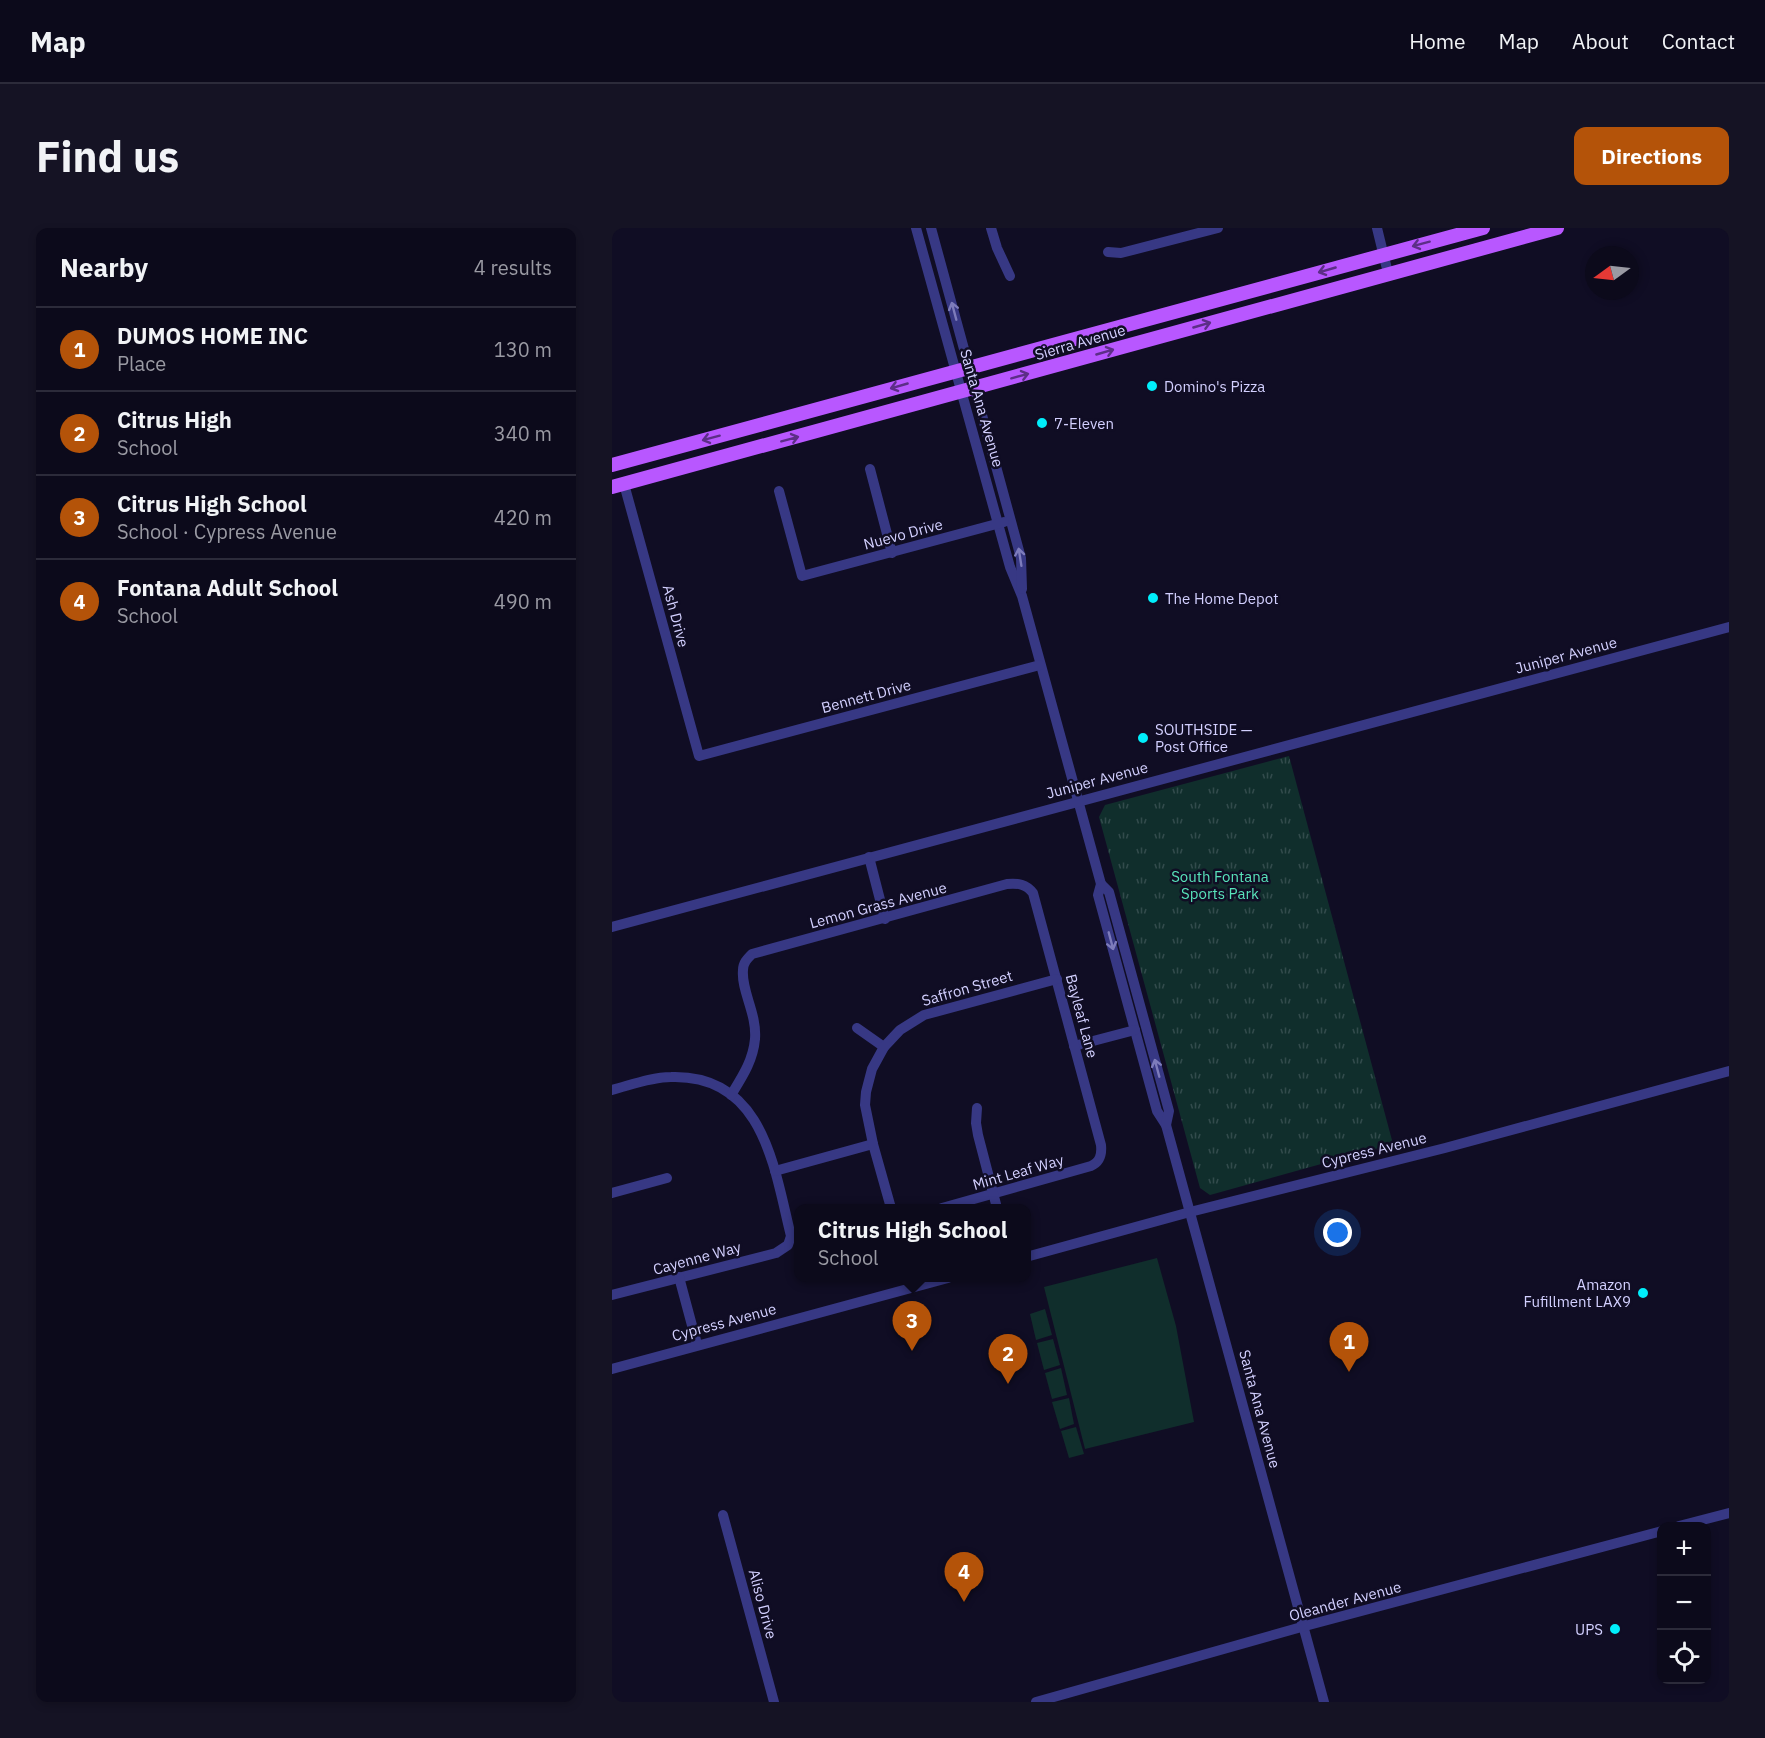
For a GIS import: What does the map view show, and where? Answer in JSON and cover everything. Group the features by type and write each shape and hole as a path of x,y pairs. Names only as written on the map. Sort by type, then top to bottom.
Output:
{"main road":[{"name":"Sierra Avenue","path":"612,465 1483,228"},
{"path":"1461,254 1486,239 1526,228"},
{"name":"Sierra Avenue","path":"618,485 1557,228"}],"street":[{"name":"Santa Ana Avenue","path":"916,228 1011,520 1021,558 1022,596"},
{"name":"Santa Ana Avenue","path":"931,228 962,369"},
{"path":"991,228 1010,276"},
{"path":"1108,252 1121,253 1218,228"},
{"path":"1377,228 1388,273"},
{"name":"Santa Ana Avenue","path":"968,390 1010,567 1022,596 1101,884 1109,892 1167,1102 1169,1111 1166,1125"},
{"path":"870,469 892,553"},
{"name":"Ash Drive","path":"618,485 699,756"},
{"name":"Nuevo Drive","path":"779,491 802,576 1011,520"},
{"name":"Juniper Avenue","path":"612,926 1729,627"},
{"name":"Bennett Drive","path":"699,756 1040,665"},
{"path":"869,857 885,919"},
{"name":"Lemon Grass Avenue","path":"731,1095 748,1067 755,1041 754,1014 743,976 744,963 752,954 1008,884 1023,885"},
{"name":"Santa Ana Avenue","path":"1101,884 1098,895 1157,1111 1166,1125 1324,1702"},
{"name":"Bayleaf Lane","path":"1023,885 1033,893 1101,1144 1100,1160"},
{"name":"Saffron Street","path":"890,1204 867,1117 866,1092 872,1069 884,1047 900,1030 924,1015 1056,979"},
{"path":"857,1028 884,1047"},
{"path":"1074,1046 1135,1030"},
{"name":"Cypress Avenue","path":"1031,1256 1729,1071"},
{"path":"612,1090 658,1078 682,1077 709,1083 731,1095 748,1111 759,1126 775,1171 873,1144"},
{"path":"977,1108 978,1135 996,1204"},
{"name":"Mint Leaf Way","path":"961,1204 1091,1166 1100,1160"},
{"name":"Cayenne Way","path":"612,1295 776,1253 788,1245 791,1236 775,1171"},
{"path":"612,1193 667,1178"},
{"path":"679,1277 697,1344"},
{"name":"Cypress Avenue","path":"612,1369 697,1344 933,1282"},
{"path":"1697,1522 1729,1513"},
{"name":"Aliso Drive","path":"723,1515 774,1702"},
{"name":"Oleander Avenue","path":"1036,1702 1305,1626 1657,1532"}],"green space":[{"name":"South Fontana Sports Park","path":"1289,756 1393,1144 1210,1195 1200,1188 1099,817 1105,805"},
{"path":"1157,1258 1176,1326 1194,1422 1085,1449 1044,1287"},
{"path":"1045,1309 1052,1335 1036,1340 1030,1314"},
{"path":"1053,1339 1060,1365 1044,1370 1037,1343"},
{"path":"1061,1368 1067,1395 1052,1399 1045,1373"},
{"path":"1069,1398 1074,1424 1060,1429 1052,1402"},
{"path":"1076,1427 1084,1454 1069,1458 1061,1431"}],"place":[{"name":"Domino's Pizza","path":"1152,386"},
{"name":"7-Eleven","path":"1042,423"},
{"name":"The Home Depot","path":"1153,598"},
{"name":"SOUTHSIDE — Post Office","path":"1143,738"},
{"name":"Amazon Fufillment LAX9","path":"1643,1293"},
{"name":"Citrus High School","path":"912,1351"},
{"name":"DUMOS HOME INC","path":"1349,1372"},
{"name":"Citrus High","path":"1008,1384"},
{"name":"Fontana Adult School","path":"964,1602"},
{"name":"UPS","path":"1615,1629"}]}
